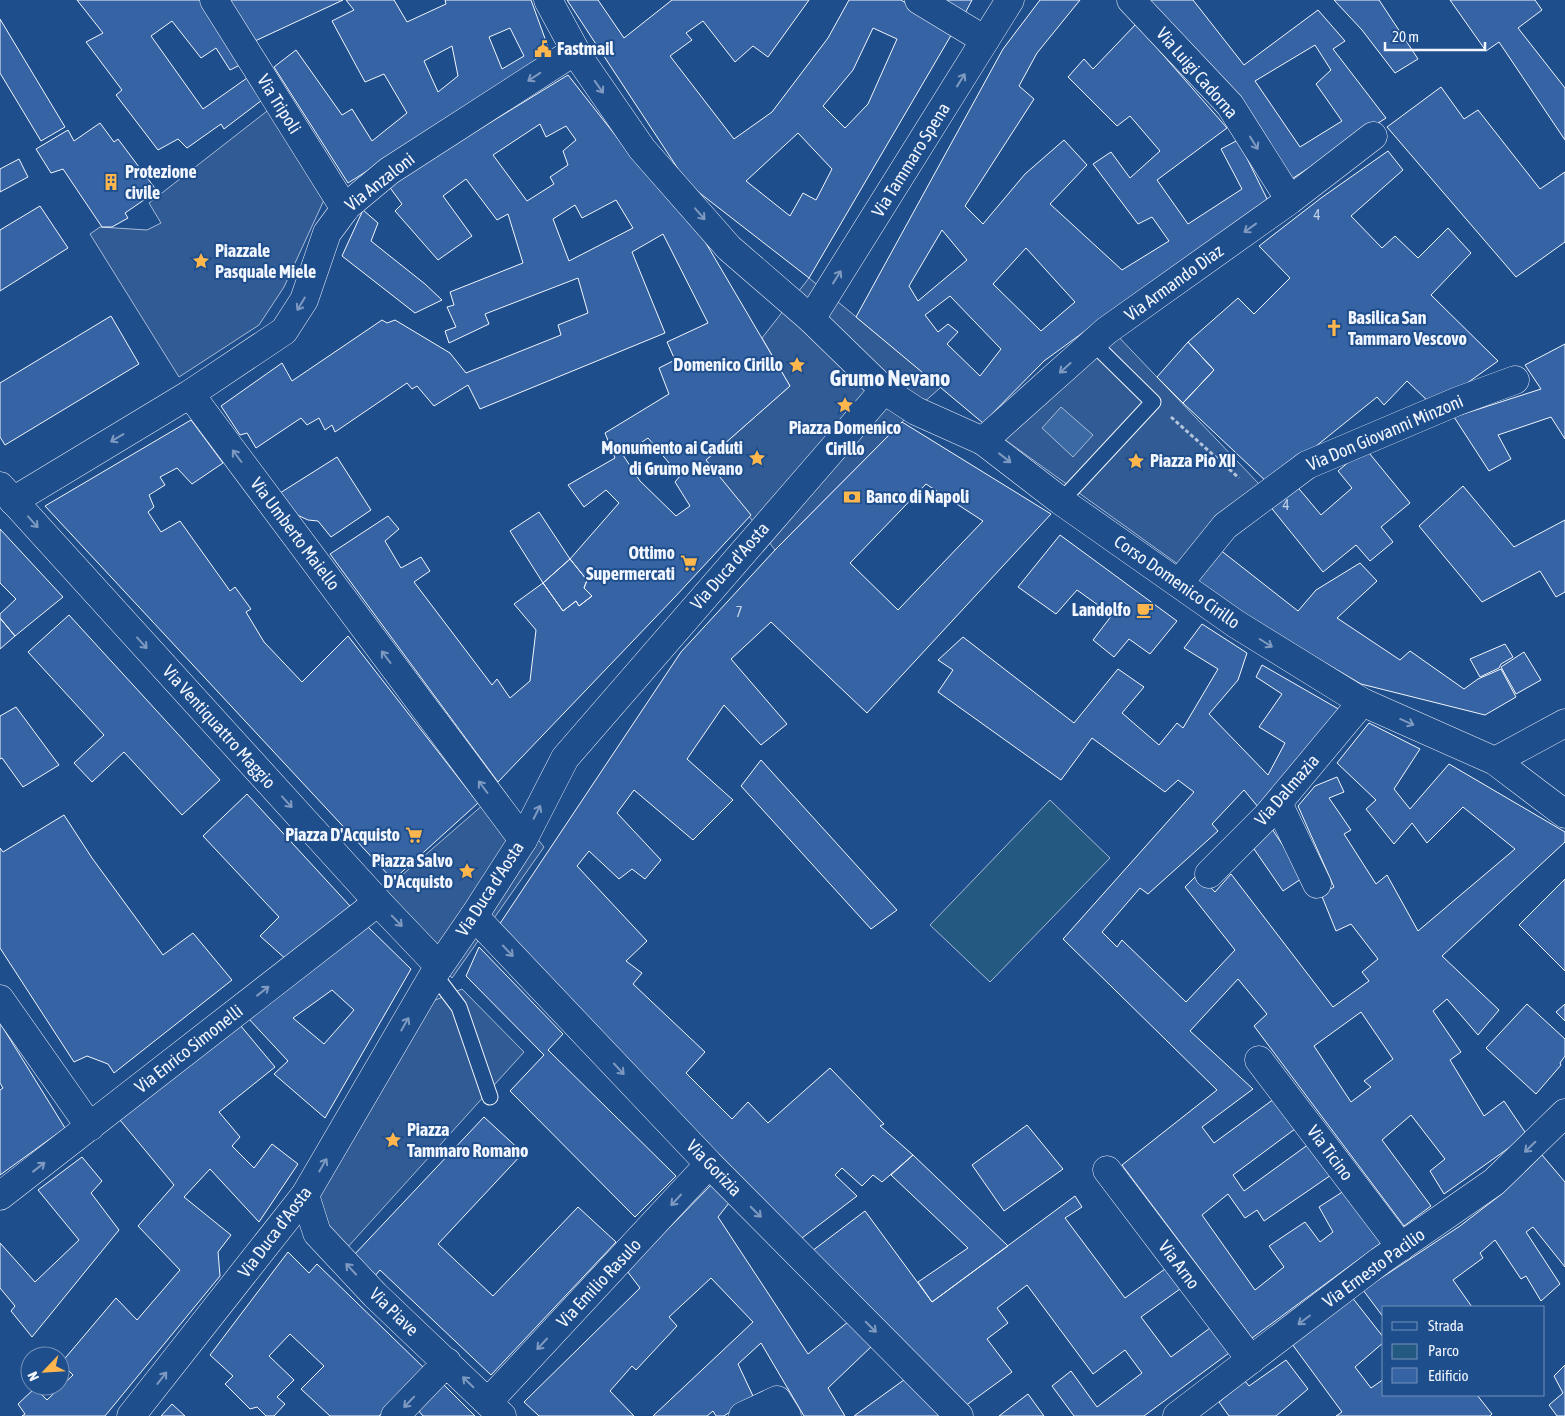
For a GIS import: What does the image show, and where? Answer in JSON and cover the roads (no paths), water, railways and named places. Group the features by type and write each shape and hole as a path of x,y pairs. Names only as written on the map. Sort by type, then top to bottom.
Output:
{"street":[{"name":"Via Tripoli","path":"214,0 344,209"},
{"path":"548,0 575,51 642,149 729,248 745,280 807,335 840,347"},
{"path":"919,0 985,40"},
{"name":"Via Tammaro Spena","path":"811,319 1010,0"},
{"name":"Via Luigi Cadorna","path":"1131,0 1230,105 1290,200"},
{"name":"Via Anzaloni","path":"190,394 284,331 304,300 327,233 344,209 389,171 575,51"},
{"name":"Via Armando Diaz","path":"983,441 1106,331 1290,200 1374,136"},
{"name":"Corso Domenico Cirillo","path":"729,248 811,319 884,390 916,411 983,441 1061,501 1236,624 1362,702 1495,760 1565,814"},
{"name":"Via Don Giovanni Minzoni","path":"1179,584 1225,526 1306,464 1458,401 1515,380"},
{"name":"Via Duca d'Aosta","path":"131,1416 305,1195 437,970 523,840 565,758 884,390"},
{"path":"7,494 190,394"},
{"name":"Via Umberto Maiello","path":"190,394 523,840"},
{"name":"Via Ventiquattro Maggio","path":"7,494 378,902 437,970"},
{"name":"Via Dalmazia","path":"1209,874 1267,816 1362,702"},
{"path":"1495,760 1565,723"},
{"path":"1278,803 1317,884"},
{"name":"Via Enrico Simonelli","path":"0,1196 378,902"},
{"name":"Via Gorizia","path":"474,916 709,1164 958,1416"},
{"path":"0,999 90,1127"},
{"name":"Via Ticino","path":"1259,1060 1401,1247"},
{"name":"Via Ernesto Pacilio","path":"1177,1416 1205,1408 1251,1360 1401,1247 1494,1182 1565,1113"},
{"name":"Via Emilio Rasulo","path":"495,1409 709,1164"},
{"name":"Via Arno","path":"1107,1170 1251,1360"},
{"name":"Via Piave","path":"305,1195 317,1233 375,1295 495,1409"},
{"path":"395,1416 447,1362"},
{"path":"743,1416 782,1408"}],"lane":[{"path":"1061,501 1153,402 1093,343"},
{"path":"437,970 460,1007 490,1097"}],"place":[{"name":"Fastmail","path":"543,49"},
{"name":"Protezione civile","path":"111,182"},
{"name":"Piazzale Pasquale Miele","path":"201,261"},
{"name":"Basilica San Tammaro Vescovo","path":"1334,328"},
{"name":"Domenico Cirillo","path":"797,365"},
{"name":"Piazza Domenico Cirillo","path":"845,405"},
{"name":"Monumento ai Caduti di Grumo Nevano","path":"757,458"},
{"name":"Piazza Pio XII","path":"1136,461"},
{"name":"Banco di Napoli","path":"852,497"},
{"name":"Ottimo Supermercati","path":"689,563"},
{"name":"Landolfo","path":"1145,610"},
{"name":"Piazza D'Acquisto","path":"414,835"},
{"name":"Piazza Salvo D'Acquisto","path":"467,871"},
{"name":"Piazza Tammaro Romano","path":"393,1140"}],"district":[{"name":"Grumo Nevano","path":"890,378"}]}
